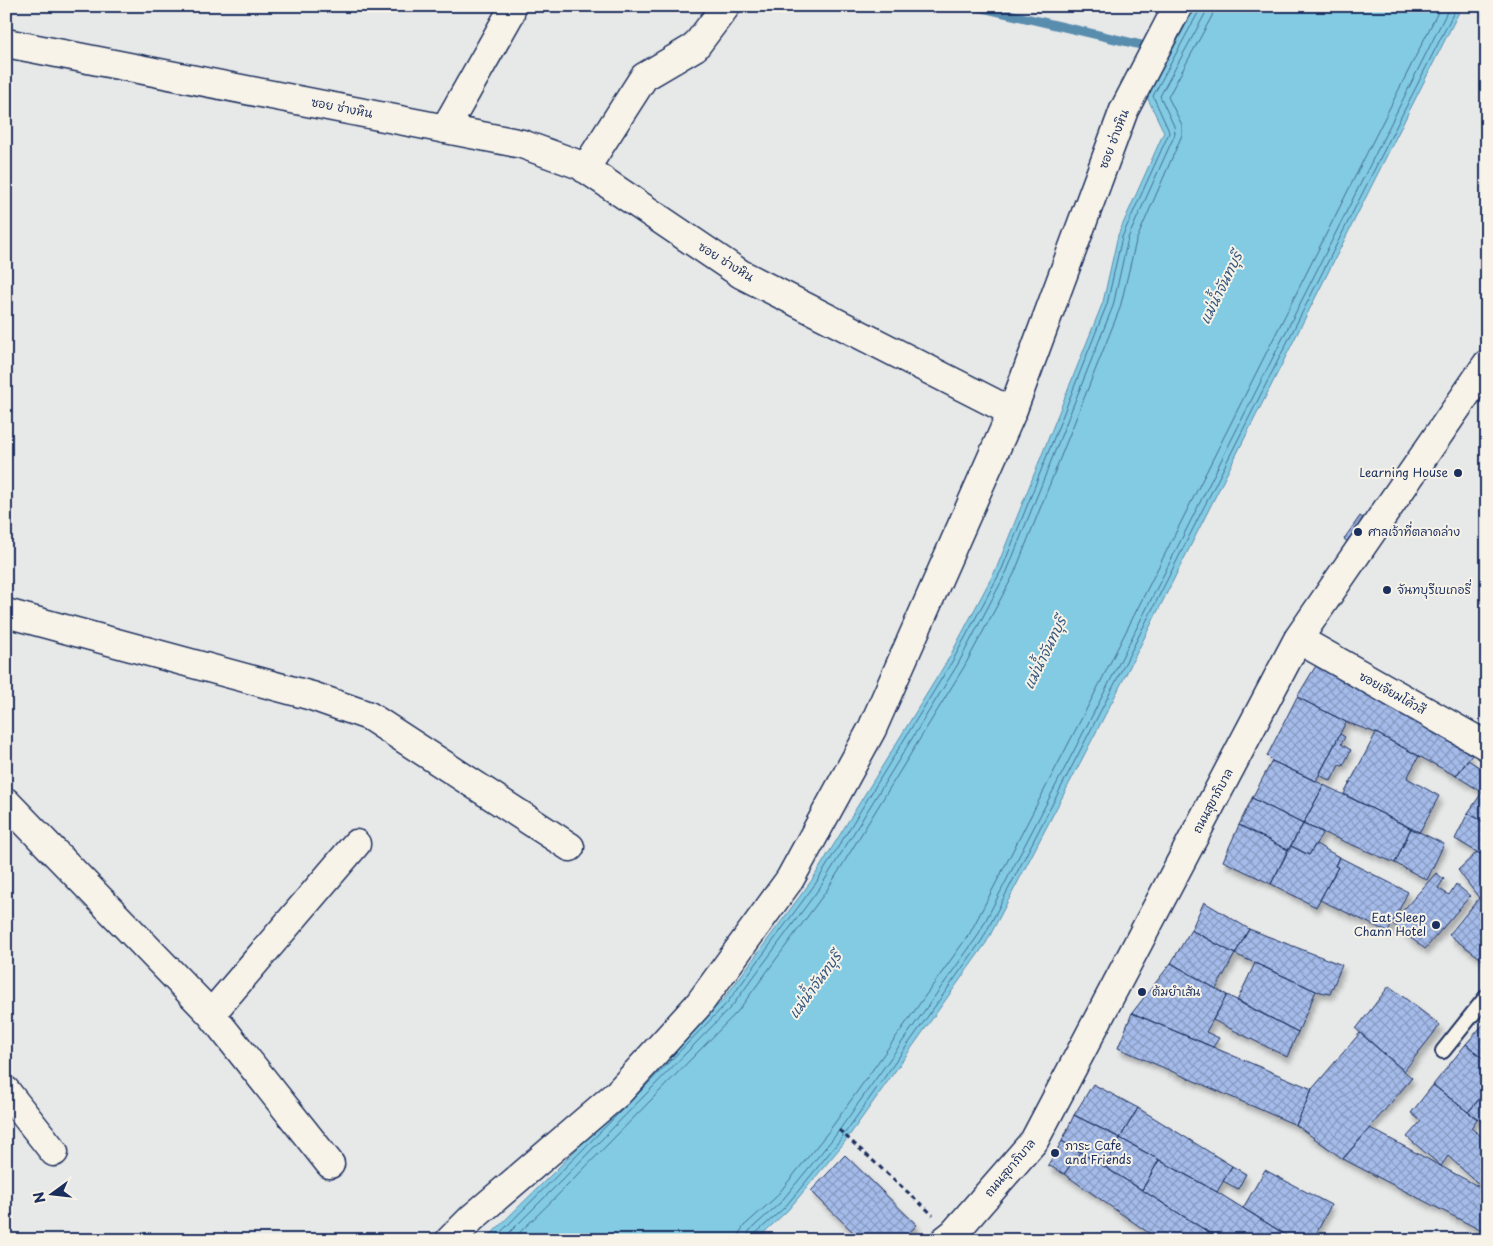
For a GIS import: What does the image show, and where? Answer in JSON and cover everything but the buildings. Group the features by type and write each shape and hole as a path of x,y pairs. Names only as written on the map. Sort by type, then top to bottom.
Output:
{"street":[{"path":"445,129 510,14 510,6"},
{"path":"585,169 644,77 695,47 726,6"},
{"name":"ซอย ช่างหิน","path":"6,43 522,144 580,165 741,274 1012,412 1124,110 1173,16"},
{"name":"ถนนสุขาภิบาล","path":"953,1238 1034,1141 1298,639 1487,364"},
{"path":"450,1240 479,1212 618,1093 699,1004 790,879 872,729 1012,412"},
{"path":"6,613 312,696 369,716 570,847"},
{"name":"ซอยเจียมโค้วสี","path":"1298,639 1487,746"},
{"path":"6,802 211,1014 330,1164"},
{"path":"211,1014 356,844"},
{"path":"6,1091 54,1152"}],"lane":[{"path":"1443,1051 1487,996"}],"path":[{"path":"839,1130 953,1238"}],"water":[{"name":"แม่น้ำจันทบุรี","path":"1196,6 1462,6 1117,692 986,943 844,1143 788,1210 756,1240 485,1240 723,1000 812,880 949,658 997,567 1103,302 1118,235 1164,132 1147,97"}],"waterway":[{"path":"974,6 1154,48"}],"place":[{"name":"Learning House","path":"1458,473"},
{"name":"ศาลเจ้าที่ตลาดล่าง","path":"1358,532"},
{"name":"จันทบุรีเบเกอรี่","path":"1387,590"},
{"name":"Eat Sleep Chann Hotel","path":"1436,925"},
{"name":"ต้มยำเส้น","path":"1142,992"},
{"name":"ภาระ Cafe and Friends","path":"1055,1153"}]}
